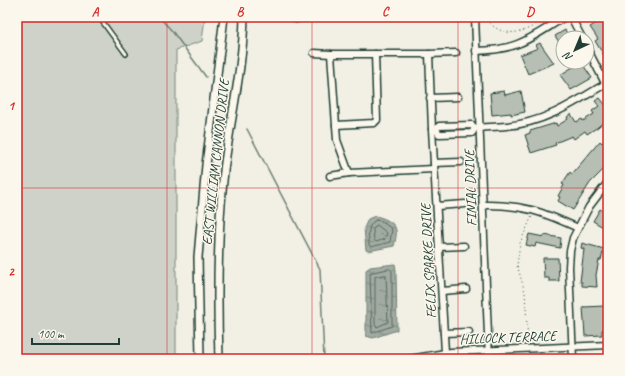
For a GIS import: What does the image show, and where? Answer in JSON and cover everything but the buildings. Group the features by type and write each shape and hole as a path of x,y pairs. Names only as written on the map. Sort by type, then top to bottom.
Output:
{"street":[{"name":"EAST WILLIAM CANNON DRIVE","path":"200,359 198,256 206,165 224,17"},
{"name":"EAST WILLIAM CANNON DRIVE","path":"219,359 217,299 220,224 226,157 243,42 244,17"},
{"name":"FINIAL DRIVE","path":"475,17 478,128 483,205 489,359"},
{"path":"476,51 500,50 522,44 565,17"},
{"path":"571,17 578,30"},
{"path":"314,53 456,53"},
{"path":"331,54 337,140 349,173"},
{"path":"336,125 374,123 377,120 375,54"},
{"name":"FELIX SPARKE DRIVE","path":"429,54 430,98 434,129 434,166 445,352"},
{"path":"434,129 439,134 472,133 478,128 506,126 546,117 607,86 595,63"},
{"path":"430,98 458,97"},
{"path":"330,176 461,162"},
{"path":"573,359 569,267 570,251 578,228 589,207 608,182"},
{"path":"437,206 465,204"},
{"path":"483,205 514,205 536,210 578,228"},
{"path":"439,247 464,246"},
{"path":"442,291 466,289"},
{"path":"444,333 469,332"},
{"name":"HILLOCK TERRACE","path":"410,359 445,352 608,345"}],"lane":[{"path":"99,17 126,54"}],"path":[{"path":"485,17 497,30 513,33 532,27 544,17"},
{"path":"528,342 524,292 516,265 520,243 532,215"}],"shaded area":[{"path":"17,17 205,17 202,41 176,50 176,359 17,359"}],"water":[{"path":"375,216 391,222 395,227 396,234 394,246 368,251 366,250 364,228 368,219"},
{"path":"395,264 397,330 373,338 366,336 366,270 370,267"}],"waterway":[{"path":"159,17 172,31 206,77"},
{"path":"247,129 320,269 324,359"}]}
